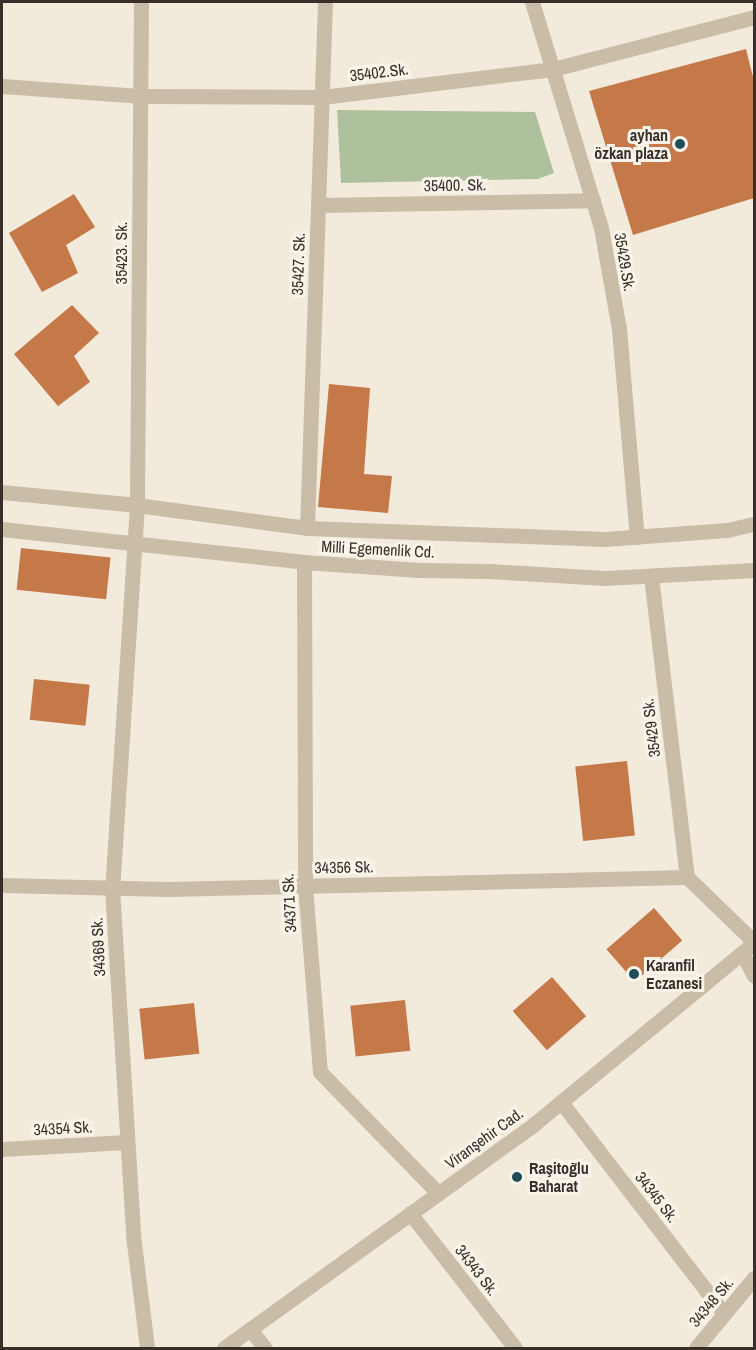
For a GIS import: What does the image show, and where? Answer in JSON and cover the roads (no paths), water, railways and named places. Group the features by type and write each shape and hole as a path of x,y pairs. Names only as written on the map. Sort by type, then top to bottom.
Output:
{"street":[{"name":"35423. Sk.","path":"135,542 141,2"},
{"name":"35427. Sk.","path":"307,528 325,2"},
{"name":"35429.Sk.","path":"532,2 601,228 619,329 637,537"},
{"name":"35402.Sk.","path":"2,87 140,96 322,97 552,69 754,17"},
{"name":"35400. Sk.","path":"319,205 593,200"},
{"path":"2,492 137,505 307,528 604,539 727,530 754,524"},
{"name":"Milli Egemenlik Cd.","path":"2,529 304,562 605,578 754,570"},
{"name":"34369 Sk.","path":"135,542 112,888 134,1244 147,1348"},
{"name":"34371 Sk.","path":"304,562 305,886 320,1072 438,1193"},
{"name":"35429 Sk.","path":"651,576 687,877"},
{"path":"687,877 754,942"},
{"name":"34356 Sk.","path":"2,885 112,888 305,886 687,877"},
{"name":"Viranşehir Cad.","path":"224,1348 561,1102 754,942"},
{"path":"742,953 754,976"},
{"name":"34345 Sk.","path":"561,1102 724,1314"},
{"name":"34354 Sk.","path":"2,1149 127,1142"},
{"name":"34343 Sk.","path":"410,1214 515,1348"},
{"name":"34348 Sk.","path":"696,1348 754,1278"},
{"path":"250,1329 265,1348"}],"place":[{"name":"ayhan özkan plaza","path":"680,144"},
{"name":"Karanfil Eczanesi","path":"634,974"},
{"name":"Raşitoğlu Baharat","path":"517,1177"}]}
